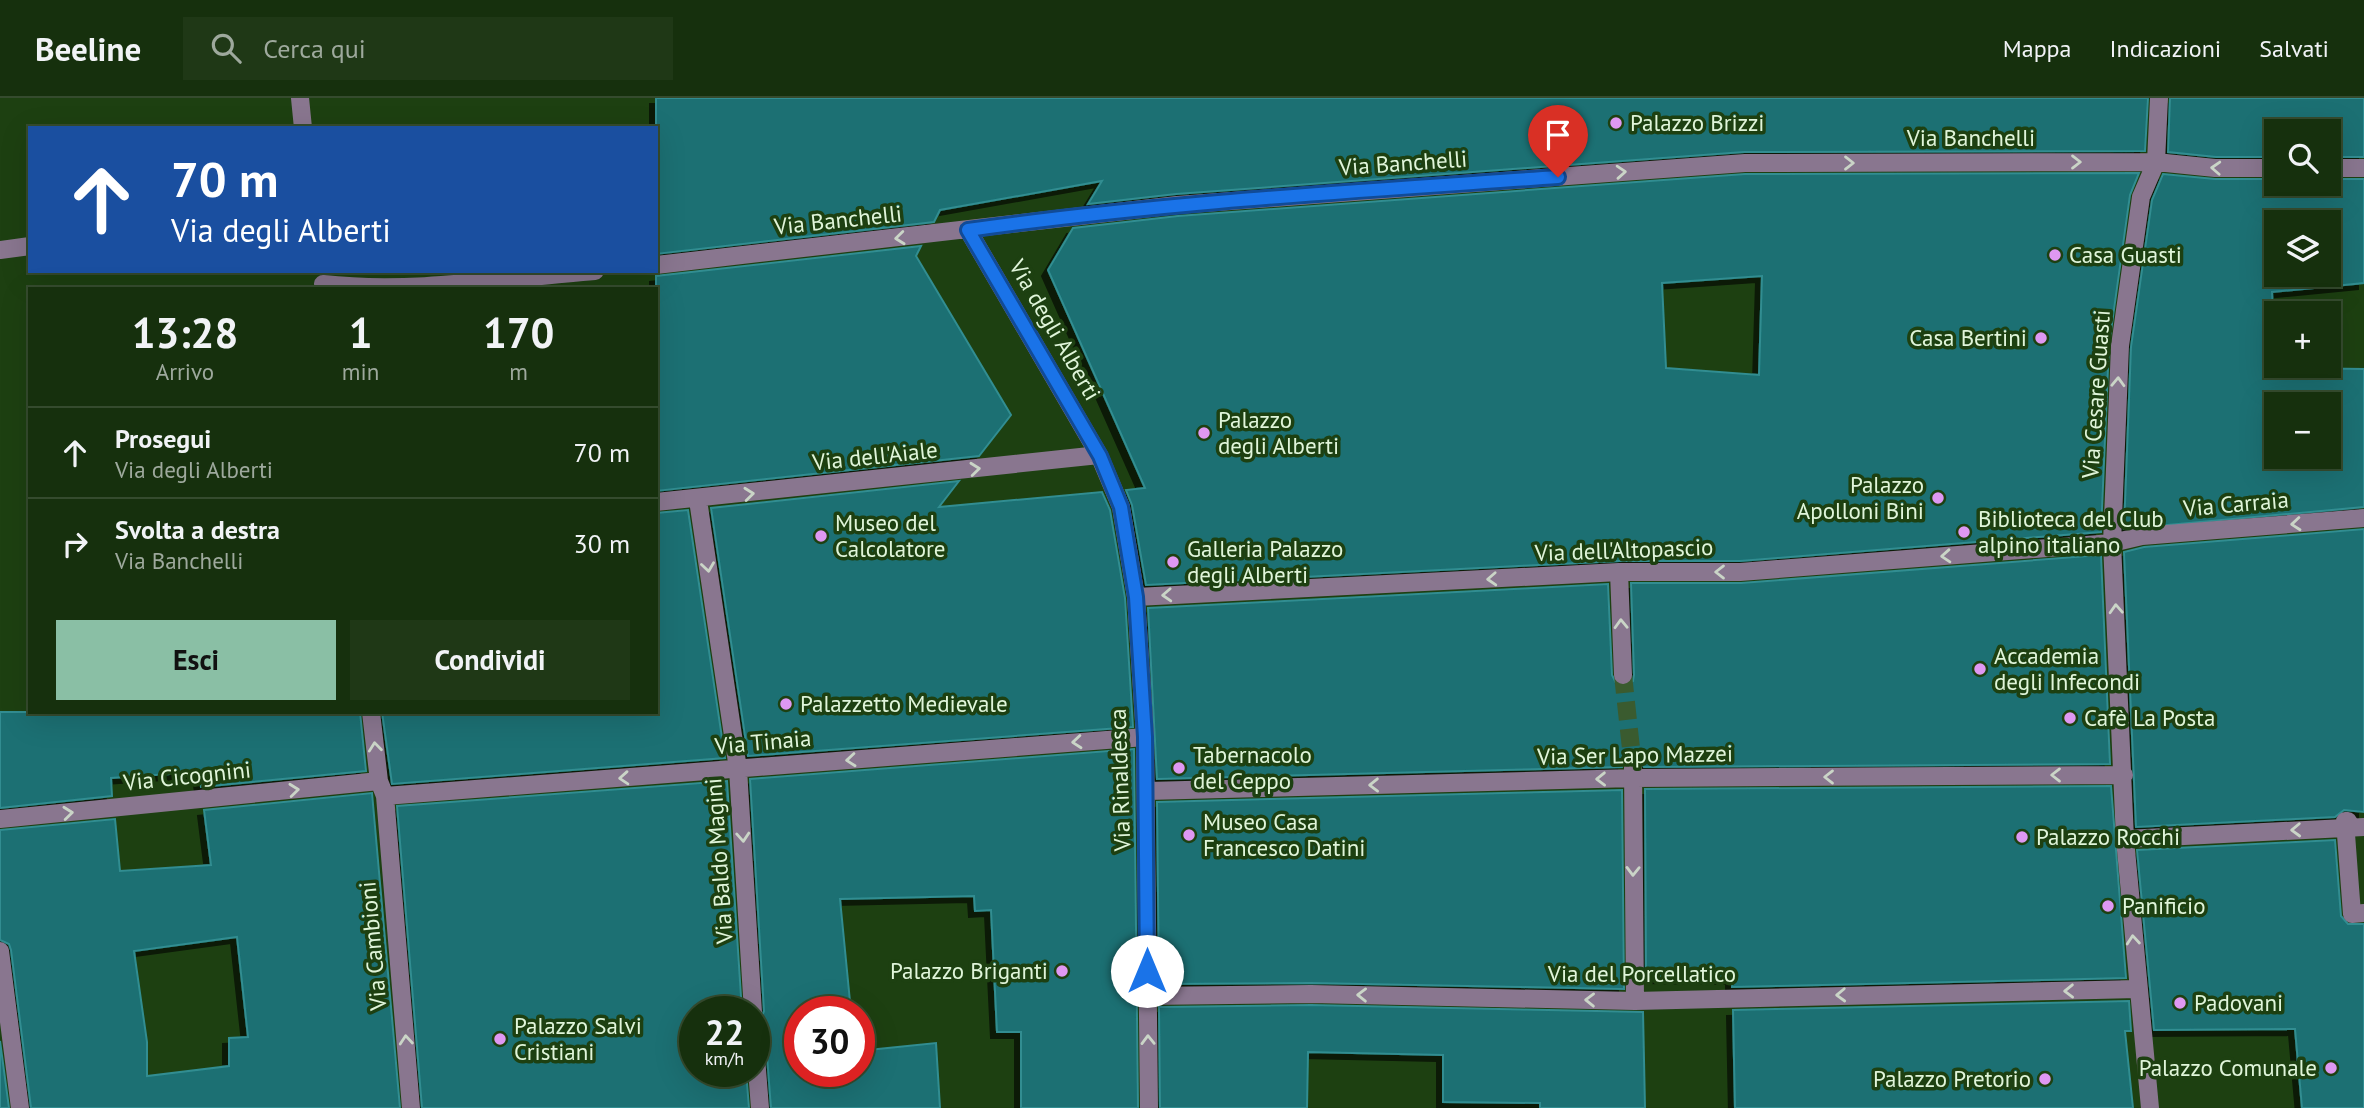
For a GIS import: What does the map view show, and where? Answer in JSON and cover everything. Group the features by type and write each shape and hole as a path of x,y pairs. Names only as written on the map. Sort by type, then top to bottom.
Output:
{"street":[{"path":"300,98 303,126"},
{"name":"Via Cesare Guasti","path":"2150,1108 2125,839 2112,543 2120,346 2141,197 2156,162 2159,98"},
{"name":"Via Banchelli","path":"658,265 1077,215 1239,199 1745,163 2156,162 2215,168 2264,168"},
{"path":"2341,168 2364,168"},
{"name":"Via degli Alberti","path":"968,230 1100,456"},
{"path":"0,250 28,246"},
{"path":"323,281 351,287 438,284 571,273"},
{"name":"Via dell'Aiale","path":"658,502 698,500 1100,456"},
{"name":"Via Rinaldesca","path":"1100,456 1121,507 1136,597 1147,791 1149,1108"},
{"name":"Via Baldo Magini","path":"698,500 738,769 752,996"},
{"name":"Via Carraia","path":"2112,543 2142,537 2364,518"},
{"name":"Via dell'Altopascio","path":"1136,597 1619,572 1740,572 2112,543"},
{"path":"1619,572 1623,675"},
{"name":"Via Cambioni","path":"371,714 382,789 411,1108"},
{"name":"Via Tinaia","path":"382,789 738,769 1145,737"},
{"path":"1633,773 1635,1001"},
{"name":"Via Ser Lapo Mazzei","path":"1147,791 1633,773 2124,775"},
{"name":"Via Cicognini","path":"0,820 382,789"},
{"path":"2355,828 2345,821 2364,820"},
{"path":"2125,839 2355,828"},
{"path":"2355,828 2352,915 2364,914"},
{"path":"0,951 20,1108"},
{"name":"Via del Porcellatico","path":"1147,996 1311,994 1635,1001 2137,989"},
{"path":"758,1087 760,1108"}],"building":[{"path":"656,98 2148,98 2145,151 1744,152 1176,194 1088,204 1102,181 940,210 934,222 658,254"},
{"path":"2170,98 2364,98 2364,157 2341,157 2341,119 2264,119 2264,157 2216,157 2168,152"},
{"path":"2139,173 2130,195 2109,345 2101,532 1740,561 1619,561 1146,585 1132,505 1126,490 1145,488 1048,270 1073,228 1178,216 1745,174","holes":["1762,276 1759,375 1666,368 1662,283"]},
{"path":"2163,174 2215,179 2264,179 2264,196 2341,196 2341,179 2364,179 2364,283 2341,285 2341,210 2264,210 2264,287 2323,287 2272,292 2272,301 2264,301 2264,378 2341,378 2341,369 2364,369 2364,507 2124,529 2131,347 2152,200"},
{"path":"921,246 916,256 1011,415 979,456 658,491 656,276"},
{"path":"959,481 939,507 1102,492 1110,510 1125,598 1133,727 748,756 711,508"},
{"path":"688,510 725,758 392,784 382,714 658,714 658,513"},
{"path":"2364,529 2364,812 2344,810 2335,817 2136,827 2124,552 2144,547"},
{"path":"2101,555 2110,764 1644,767 1639,758 1632,756 1624,761 1622,767 1157,779 1148,608 1608,584 1612,675 1617,685 1624,686 1633,681 1634,675 1631,583 1741,583"},
{"path":"0,712 360,714 366,771 201,787 199,772 111,778 112,796 0,808"},
{"path":"1134,749 1138,1108 1021,1108 1021,1032 997,1032 991,910 975,911 974,896 840,899 849,996 784,996 784,1087 875,1087 875,1049 936,1043 940,1108 771,1108 770,996 763,996 750,779"},
{"path":"727,781 741,996 679,996 679,1087 747,1087 749,1108 422,1108 397,806"},
{"path":"2111,786 2126,978 1732,987 1732,978 1646,977 1645,789"},
{"path":"1622,790 1624,989 1311,983 1159,984 1157,802"},
{"path":"372,793 400,1108 31,1108 11,950 9,944 0,940 0,830 115,819 120,871 211,865 204,810","holes":["237,937 248,1037 229,1038 229,1066 147,1076 147,1042 134,951"]},
{"path":"2335,840 2341,916 2348,924 2364,924 2364,1108 2302,1108 2295,1029 2154,1030 2137,850"},
{"path":"2129,1001 2131,1031 2125,1031 2133,1108 1735,1108 1733,1010"},
{"path":"1311,1005 1643,1012 1645,1108 1540,1108 1540,1103 1443,1102 1443,1055 1308,1052 1307,1108 1160,1108 1159,1007"},
{"path":"0,1041 9,1108 0,1108"}],"tunnel":[{"path":"1623,675 1633,767"}],"place":[{"name":"Palazzo Brizzi","path":"1616,123"},
{"name":"Casa Guasti","path":"2055,255"},
{"name":"Casa Bertini","path":"2041,338"},
{"name":"Palazzo degli Alberti","path":"1204,433"},
{"name":"Palazzo Apolloni Bini","path":"1938,498"},
{"name":"Biblioteca del Club alpino italiano","path":"1964,532"},
{"name":"Museo del Calcolatore","path":"821,536"},
{"name":"Galleria Palazzo degli Alberti","path":"1173,562"},
{"name":"Accademia degli Infecondi","path":"1980,669"},
{"name":"Palazzetto Medievale","path":"786,704"},
{"name":"Cafè La Posta","path":"2070,718"},
{"name":"Tabernacolo del Ceppo","path":"1179,768"},
{"name":"Museo Casa Francesco Datini","path":"1189,835"},
{"name":"Palazzo Rocchi","path":"2022,837"},
{"name":"Panificio","path":"2108,906"},
{"name":"Palazzo Briganti","path":"1062,971"},
{"name":"Padovani","path":"2180,1003"},
{"name":"Palazzo Salvi Cristiani","path":"500,1039"},
{"name":"Palazzo Comunale","path":"2331,1068"},
{"name":"Palazzo Pretorio","path":"2045,1079"}],"route":[{"path":"1147,971 1145,737 1136,597 1121,507 1100,456 968,230 1077,215 1251,198 1558,177"}]}
